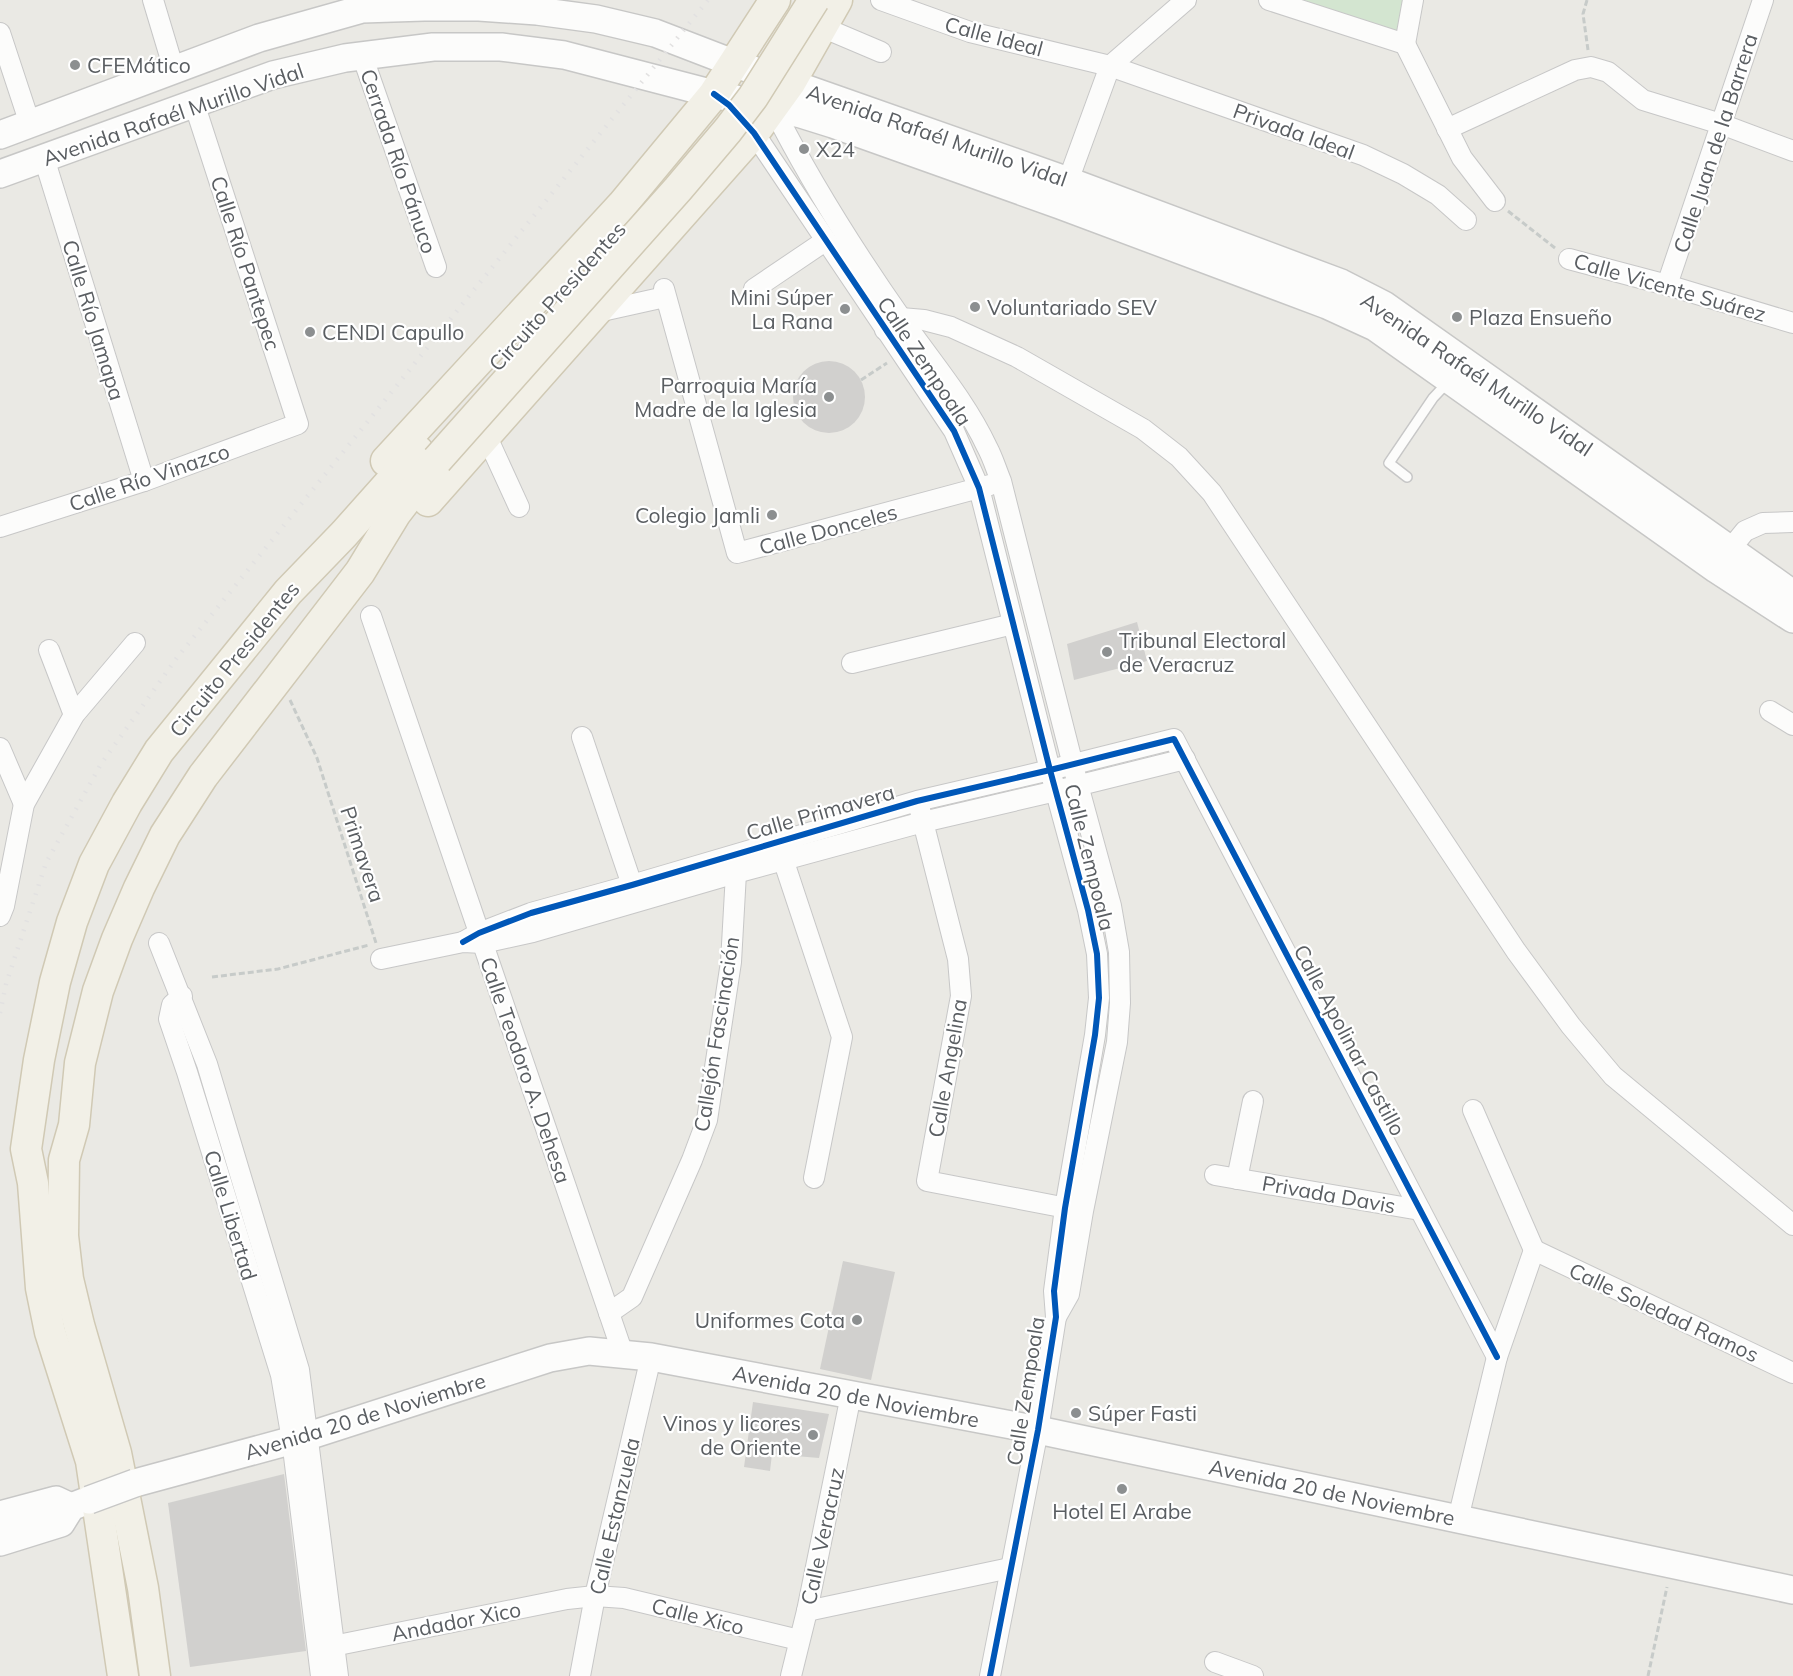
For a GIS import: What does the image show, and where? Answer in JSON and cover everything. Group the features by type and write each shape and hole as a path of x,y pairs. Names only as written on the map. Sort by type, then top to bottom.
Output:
{"main road":[{"path":"778,3 779,24 795,35 817,22 837,0"},
{"path":"288,592 327,525 622,205 714,94 733,63 778,3"},
{"name":"Circuito Presidentes","path":"103,1457 79,1325 68,1279 63,1236 64,1160 74,1125 80,1063 98,991 138,888 165,835 202,776 360,572 428,455 676,162 734,90 778,3"},
{"name":"Avenida Rafaél Murillo Vidal","path":"0,135 259,38 361,5 424,7 535,5 655,33 790,83 901,136 1060,205 1327,305 1375,327 1722,559 1793,594"},
{"path":"360,572 409,524 754,133 790,83 817,22"},
{"name":"Circuito Presidentes","path":"103,1457 50,1332 43,1299 33,1183 26,1149 39,1060 55,982 72,922 94,864 127,803 159,751 288,592 344,534 428,455 678,189 728,130 764,80 817,22"},
{"name":"Avenida Rafaél Murillo Vidal","path":"0,174 273,75 362,55 433,47 501,47 564,55 833,124 901,136 1068,181 1341,283 1384,305 1722,559 1793,619"},
{"name":"Calle Zempoala","path":"733,63 773,108"},
{"name":"Calle Zempoala","path":"714,94 736,112 754,133"},
{"path":"622,205 631,202 650,205 661,219 662,238"},
{"path":"74,1125 80,1164 80,1229 87,1278 126,1418 171,1676"},
{"path":"26,1149 14,1184 20,1292 32,1341 57,1415 80,1504 105,1676"},
{"name":"Avenida 20 de Noviembre","path":"0,1542 61,1523 80,1504 138,1482 300,1438 550,1358 589,1351 651,1357 1038,1430 1793,1590"},
{"path":"103,1457 123,1676"},
{"path":"103,1457 143,1588 155,1676"},
{"name":"Avenida 20 de Noviembre","path":"0,1515 56,1500 80,1504"}],"street":[{"path":"153,0 174,70"},
{"name":"Calle Ideal","path":"881,0 970,32 1110,66"},
{"path":"1068,181 1110,66 1186,0"},
{"path":"1269,0 1405,44"},
{"path":"1413,0 1405,44 1462,158 1495,201"},
{"name":"Calle Juan de la Barrera","path":"1667,285 1763,0"},
{"path":"817,22 881,52"},
{"path":"0,33 30,124"},
{"name":"Cerrada Río Pánuco","path":"362,55 436,267"},
{"name":"Privada Ideal","path":"1110,66 1363,155 1403,174 1438,195 1466,220"},
{"path":"1447,129 1575,70 1590,66 1608,72 1643,100 1721,124 1793,151"},
{"name":"Calle Río Pantepec","path":"194,103 298,424"},
{"name":"Calle Zempoala","path":"773,108 893,324 901,354 954,432 980,488 1050,770 1088,910 1097,954 1099,998 1074,1210"},
{"name":"Calle Zempoala","path":"754,133 825,241 893,324 951,387 987,447 1001,481 1078,785 1112,906 1119,952 1120,1004 1117,1042 1054,1292 1056,1317 1038,1430 990,1676"},
{"name":"Calle Río Jamapa","path":"44,159 144,481"},
{"path":"754,289 825,241"},
{"name":"Calle Vicente Suárez","path":"1569,259 1667,285 1793,323"},
{"name":"Calle Donceles","path":"593,313 665,293 737,553 1001,481"},
{"path":"893,324 924,320 951,327 1017,357 1143,429 1179,457 1212,493 1516,951 1571,1026 1612,1076 1793,1225"},
{"name":"Calle Río Vinazco","path":"0,527 144,481 298,424"},
{"path":"486,435 519,507"},
{"path":"1722,559 1745,531 1763,523 1793,522"},
{"name":"Calle Teodoro A. Dehesa","path":"371,616 475,940 623,1354"},
{"path":"852,663 1013,624"},
{"path":"0,916 4,906 24,804 74,715 135,643"},
{"path":"49,650 74,715"},
{"path":"1770,711 1793,725"},
{"path":"582,737 632,885"},
{"name":"Calle Primavera","path":"475,940 531,913 917,801 1174,739"},
{"name":"Calle Apolinar Castillo","path":"1174,739 1497,1357"},
{"path":"0,748 24,804"},
{"name":"Calle Primavera","path":"475,940 533,932 923,822 1056,792 1185,759"},
{"name":"Calle Angelina","path":"917,801 958,959 961,996 927,1181 1074,1210"},
{"path":"776,842 785,861 842,1037 814,1178"},
{"name":"Callejón Fascinación","path":"609,1313 632,1297 707,1120 731,962 736,873"},
{"path":"378,951 475,940"},
{"name":"Calle Libertad","path":"159,943 182,996 207,1064 290,1373 326,1648"},
{"name":"Privada Davis","path":"1237,1179 1253,1101"},
{"path":"1458,1518 1497,1357 1534,1250 1473,1110"},
{"name":"Privada Davis","path":"1215,1175 1420,1210"},
{"name":"Calle Soledad Ramos","path":"1534,1250 1793,1373"},
{"name":"Calle Estanzuela","path":"580,1676 595,1596 651,1357"},
{"name":"Calle Veracruz","path":"791,1676 807,1611 851,1395"},
{"path":"807,1611 1010,1568"},
{"name":"Calle Xico","path":"595,1596 624,1598 800,1640"},
{"name":"Andador Xico","path":"326,1648 567,1599 595,1596"},
{"path":"321,1676 326,1648"},
{"path":"326,1648 338,1676"},
{"path":"1215,1662 1253,1676"}],"lane":[{"path":"1407,477 1389,463 1450,379"}],"path":[{"path":"1587,0 1583,14 1590,66"},
{"path":"861,380 901,354"},
{"path":"212,977 278,969 378,951"},
{"path":"1648,1676 1672,1565"}],"green space":[{"path":"1269,0 1413,0 1405,44"}],"building":[{"name":"Parroquia María Madre de la Iglesia","path":"829,361 849,367 859,377 865,397 859,417 849,427 829,433 809,427 799,417 793,397 799,377 809,367"},
{"name":"Tribunal Electoral de Veracruz","path":"1137,622 1147,661 1074,680 1067,644"},
{"name":"Uniformes Cota","path":"843,1261 895,1272 871,1380 820,1369"},
{"path":"753,1402 829,1414 819,1458 772,1454 770,1471 744,1467"},
{"path":"284,1474 306,1651 190,1667 168,1503"}],"railway":[{"path":"0,1013 6,984 46,863 101,764 176,659 708,0"}],"cycle path":[{"path":"714,94 729,105 754,133 954,431 979,488 1088,910 1097,954 1099,998 1095,1035 1065,1208 1054,1291 1056,1317 1038,1430 990,1676"},
{"path":"463,942 479,933 531,913 917,801 1174,739 1497,1357"}],"place":[{"name":"CFEMático","path":"75,65"},
{"name":"X24","path":"804,149"},
{"name":"Voluntariado SEV","path":"975,307"},
{"name":"Mini Súper La Rana","path":"845,309"},
{"name":"Plaza Ensueño","path":"1457,317"},
{"name":"CENDI Capullo","path":"310,332"},
{"name":"Parroquia María Madre de la Iglesia","path":"829,397"},
{"name":"Colegio Jamli","path":"772,515"},
{"name":"Tribunal Electoral de Veracruz","path":"1107,652"},
{"name":"Uniformes Cota","path":"857,1320"},
{"name":"Súper Fasti","path":"1076,1413"},
{"name":"Vinos y licores de Oriente","path":"813,1435"},
{"name":"Hotel El Arabe","path":"1122,1489"}]}
